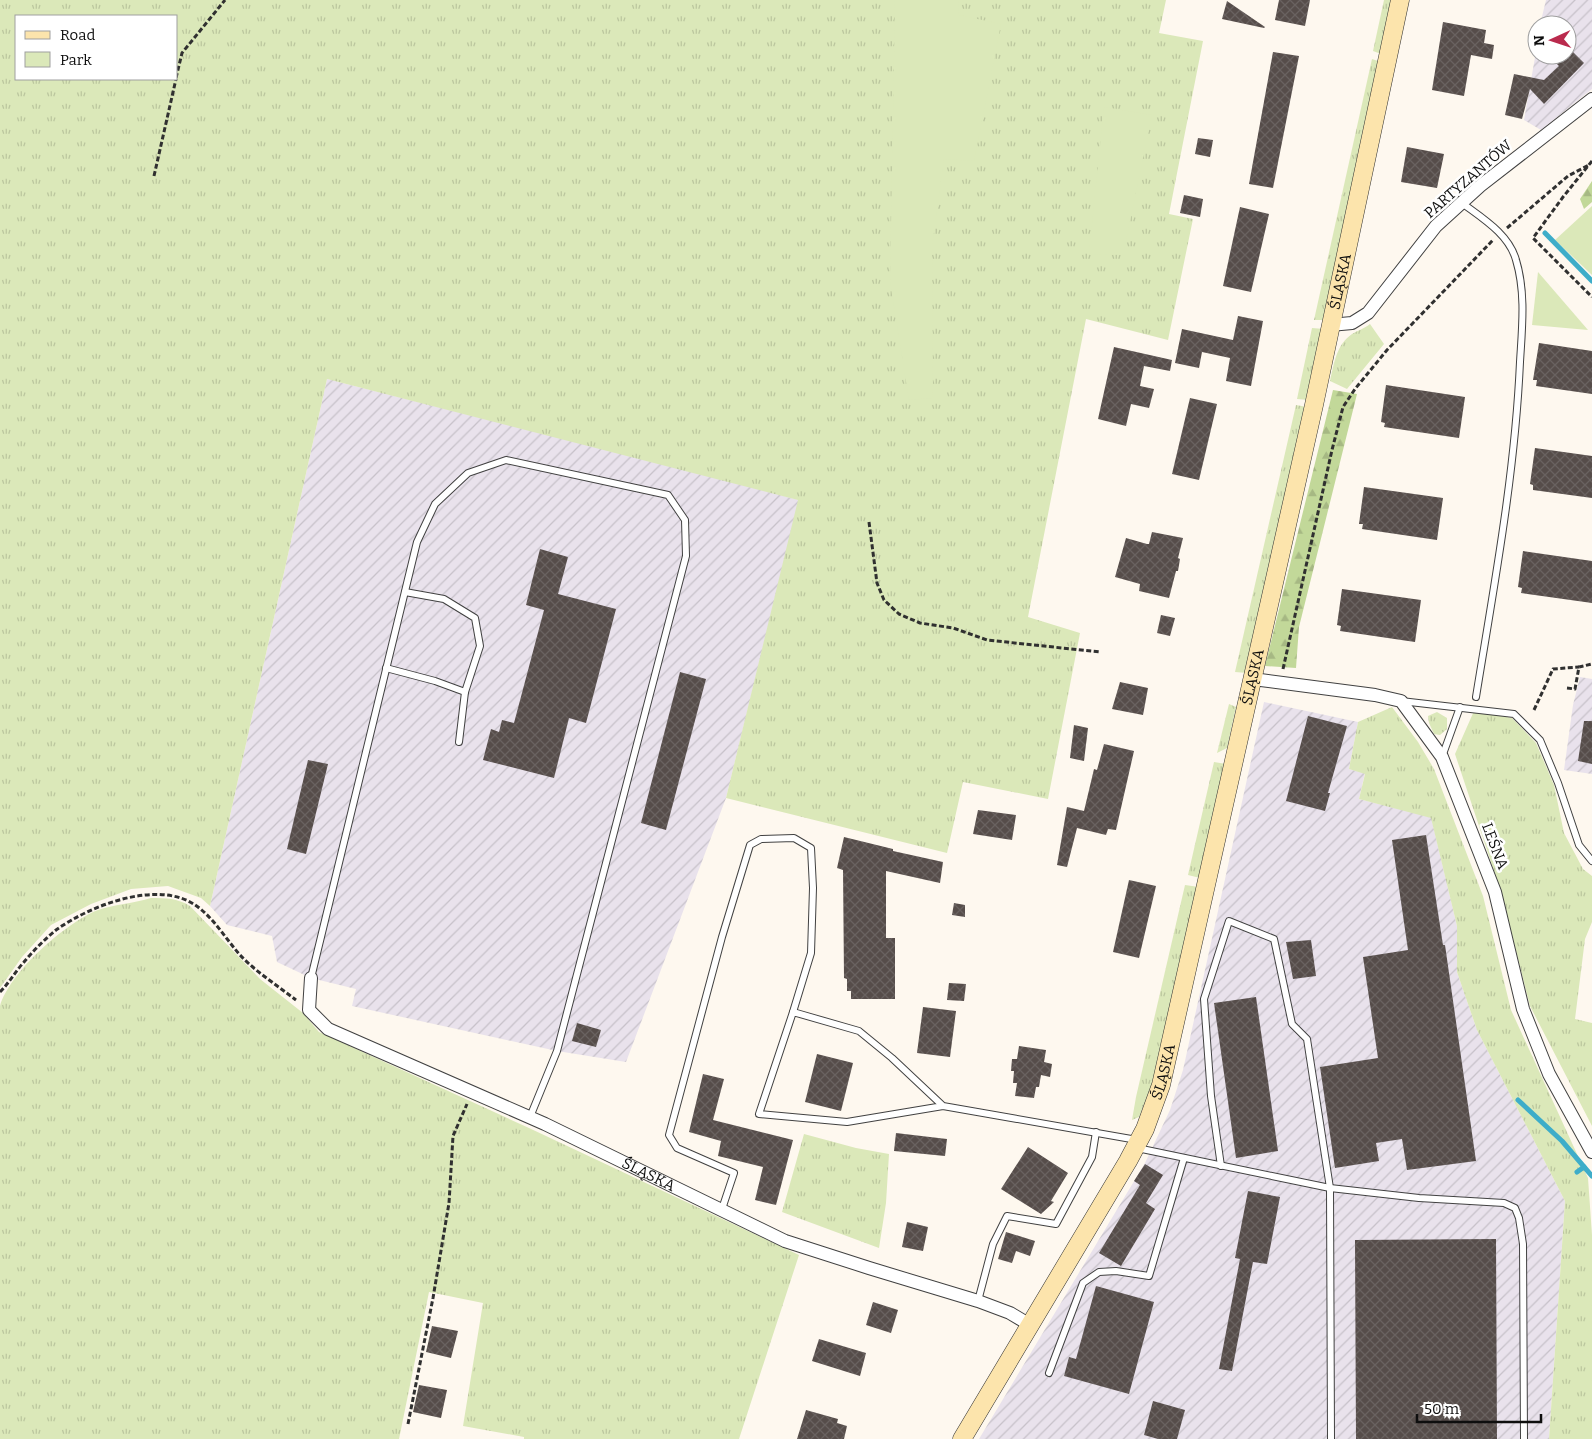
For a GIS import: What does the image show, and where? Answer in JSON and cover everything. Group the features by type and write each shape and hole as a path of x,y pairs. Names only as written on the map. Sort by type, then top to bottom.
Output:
{"main road":[{"name":"ŚLĄSKA","path":"962,1439 1137,1144 1155,1104 1166,1067 1253,679 1400,0"}],"street":[{"name":"PARTYZANTÓW","path":"1330,325 1352,323 1368,313 1436,226 1480,186 1592,99"},
{"path":"1253,679 1375,695 1401,701"},
{"name":"LEŚNA","path":"1401,701 1442,757 1495,892 1523,1009 1550,1074 1592,1152"},
{"path":"309,1010 311,978"},
{"name":"ŚLĄSKA","path":"309,1010 328,1029 530,1117 785,1241 978,1301 1010,1312 1030,1325"}],"lane":[{"path":"1462,203 1500,234 1510,246 1516,259 1523,295 1518,403 1503,531 1476,697"},
{"path":"311,978 417,542 435,504 468,473 506,460 668,496 685,520 686,556 557,1051 530,1117"},
{"path":"405,592 444,599 475,618 480,646 465,692 459,742"},
{"path":"386,668 435,681 465,692"},
{"path":"1401,701 1514,714 1540,740 1558,783 1580,845 1592,861"},
{"path":"1442,757 1460,707"},
{"path":"722,1209 734,1173 677,1148 669,1136 722,937 750,845 761,839 794,838 811,848 813,888 810,952 793,1012 759,1114 848,1122 942,1106 1096,1132 1184,1158 1330,1188 1419,1198 1504,1203 1515,1208 1524,1244 1524,1439"},
{"path":"1221,1166 1211,1096 1204,999 1229,921 1274,939 1292,1024 1307,1039 1330,1188 1331,1439"},
{"path":"793,1012 860,1031 892,1058 942,1106"},
{"path":"978,1301 994,1244 1007,1216 1056,1224 1092,1157 1096,1132"},
{"path":"1049,1374 1083,1283 1099,1272 1116,1271 1149,1276 1184,1158"}],"path":[{"path":"178,70 182,53 225,0"},
{"path":"154,176 176,80"},
{"path":"1592,161 1533,238 1592,297"},
{"path":"1279,682 1286,659 1343,407 1387,350 1483,249 1555,186 1568,176 1589,165"},
{"path":"869,522 877,583 884,600 899,614 920,623 953,628 986,640 1100,652"},
{"path":"1534,710 1553,670 1592,664"},
{"path":"1567,688 1575,689 1580,667"},
{"path":"0,992 24,961 57,930 96,908 120,900 152,894 168,894 182,897 210,917 242,957 309,1010"},
{"path":"408,1424 433,1298 449,1203 452,1136 472,1093"}],"shaded area":[{"path":"1546,0 1592,0 1592,89 1541,130 1524,120 1534,65 1577,65 1577,15 1542,15"},
{"path":"327,379 799,500 726,798 626,1062 557,1051 352,1006 356,989 311,978 277,962 272,936 227,925 210,906"},
{"path":"1580,677 1592,679 1592,774 1564,770 1573,705"},
{"path":"1264,702 1358,722 1349,769 1365,773 1359,799 1431,817 1457,926 1457,972 1477,1030 1565,1201 1549,1439 979,1439 1145,1163 1170,1110 1183,1070"}],"green space":[{"path":"0,0 1166,0 1159,33 1203,41 1169,214 1193,219 1168,340 1086,319 1028,617 1080,633 1048,799 963,782 947,853 726,798 798,500 327,379 210,906 201,898 168,886 131,889 91,904 51,925 22,957 0,988"},
{"path":"895,0 958,0 959,15 1001,24 974,161 944,159 932,247 933,398 909,400 890,282"},
{"path":"1384,0 1393,0 1381,54 1373,51"},
{"path":"1372,59 1381,62 1325,320 1314,320"},
{"path":"1104,107 1152,115 1123,255 1089,254"},
{"path":"1592,181 1592,202 1584,209 1580,199"},
{"path":"1592,206 1592,275 1555,240"},
{"path":"1538,272 1588,330 1532,325"},
{"path":"1370,324 1384,344 1347,389 1330,381 1336,355 1342,344 1352,334"},
{"path":"1312,328 1324,329 1309,400 1297,399"},
{"path":"1333,390 1357,394 1299,627 1296,668 1265,666"},
{"path":"1296,405 1307,407 1247,673 1235,672"},
{"path":"1229,704 1236,707 1227,748 1217,753"},
{"path":"1392,707 1418,742 1434,769 1483,896 1511,1010 1588,1178 1592,1235 1592,1439 1549,1439 1565,1201 1477,1030 1457,972 1457,926 1431,818 1359,799 1365,774 1349,769 1358,722"},
{"path":"1474,711 1512,718 1536,743 1554,785 1564,833 1583,869 1592,876 1592,922 1585,939 1575,1019 1592,1023 1592,1126 1530,1006 1501,892 1455,754"},
{"path":"1437,712 1447,718 1447,729 1440,735 1434,734 1428,716"},
{"path":"1214,762 1226,764 1200,878 1188,875"},
{"path":"1185,885 1199,887 1154,1081 1139,1117 1132,1120 1136,1097"},
{"path":"151,898 167,898 190,906 260,979 303,1013 319,1032 799,1255 739,1439 524,1439 524,1437 463,1426 483,1303 429,1292 399,1439 0,1439 0,1006 15,978 27,964 40,950 70,926 98,910"},
{"path":"804,1134 856,1148 889,1154 886,1203 879,1248 782,1212"}],"building":[{"path":"1279,0 1310,0 1305,26 1275,20"},
{"path":"1227,1 1265,27 1222,19"},
{"path":"1443,22 1486,30 1484,43 1494,45 1492,59 1471,55 1464,96 1432,90"},
{"path":"1273,52 1299,56 1273,188 1249,184"},
{"path":"1577,56 1584,63 1544,104 1530,89 1522,119 1505,115 1514,74 1544,80 1559,66 1577,65"},
{"path":"1198,138 1213,140 1210,157 1195,154"},
{"path":"1407,147 1444,154 1437,188 1401,182"},
{"path":"1184,195 1203,199 1200,217 1180,213"},
{"path":"1240,207 1269,214 1251,292 1223,286"},
{"path":"1238,316 1263,321 1251,386 1226,381 1230,358 1202,352 1199,368 1175,363 1182,329 1233,340"},
{"path":"1539,343 1592,351 1592,394 1536,386 1537,380 1533,380"},
{"path":"1114,347 1172,360 1170,371 1144,366 1140,386 1154,389 1149,408 1131,404 1126,426 1098,419"},
{"path":"1386,385 1465,397 1459,438 1384,427 1385,423 1381,422"},
{"path":"1190,398 1217,404 1199,480 1172,474"},
{"path":"1535,448 1592,456 1592,498 1533,490 1533,485 1530,484"},
{"path":"1364,487 1443,498 1437,540 1362,529 1363,524 1359,524"},
{"path":"1152,532 1183,538 1178,558 1180,559 1178,571 1176,571 1169,598 1139,591 1140,584 1115,577 1126,538 1149,544"},
{"path":"540,549 568,557 558,594 616,609 586,723 569,718 554,778 483,760 491,729 499,732 502,720 514,723 544,610 526,605"},
{"path":"1523,551 1592,561 1592,603 1521,593 1522,588 1518,587"},
{"path":"1342,589 1421,600 1415,642 1340,631 1341,626 1337,625"},
{"path":"1161,615 1175,618 1170,636 1157,633"},
{"path":"680,672 706,679 666,830 641,823"},
{"path":"1120,682 1148,688 1143,715 1112,709"},
{"path":"1308,716 1347,726 1328,793 1330,793 1325,811 1286,801"},
{"path":"1584,721 1592,721 1592,764 1578,761"},
{"path":"1074,725 1088,728 1084,761 1070,758"},
{"path":"1104,744 1134,751 1116,830 1108,829 1106,835 1077,828 1067,867 1057,865 1067,807 1084,811 1094,769 1097,770"},
{"path":"308,760 328,764 306,854 287,849"},
{"path":"978,810 1016,815 1012,840 973,834"},
{"path":"1426,835 1443,945 1445,945 1476,1161 1407,1170 1402,1139 1376,1143 1379,1161 1335,1168 1320,1067 1378,1058 1363,957 1408,950 1392,840"},
{"path":"844,837 893,849 893,851 943,862 940,883 886,871 886,938 895,938 895,999 851,999 851,991 847,991 847,979 844,978 843,870 837,868"},
{"path":"1129,880 1156,886 1139,958 1113,952"},
{"path":"954,903 965,905 965,917 952,915"},
{"path":"1311,940 1316,976 1293,979 1286,942"},
{"path":"949,983 966,984 964,1001 947,1000"},
{"path":"1256,997 1278,1151 1236,1158 1214,1003"},
{"path":"923,1007 956,1011 950,1057 917,1053"},
{"path":"577,1023 601,1030 596,1047 572,1041"},
{"path":"1019,1046 1046,1050 1044,1062 1052,1064 1050,1077 1041,1075 1039,1087 1036,1087 1034,1098 1015,1096 1017,1083 1013,1083 1014,1071 1011,1071 1012,1059 1017,1059"},
{"path":"817,1054 853,1063 841,1111 805,1102"},
{"path":"703,1074 724,1079 713,1120 793,1140 776,1205 755,1200 763,1167 718,1156 721,1141 689,1132"},
{"path":"896,1133 947,1139 945,1156 894,1151"},
{"path":"1028,1147 1068,1173 1051,1201 1054,1202 1041,1214 1001,1189"},
{"path":"1145,1164 1163,1175 1146,1203 1155,1209 1121,1266 1099,1253 1140,1185 1134,1181"},
{"path":"1248,1191 1280,1197 1267,1264 1253,1262 1232,1371 1219,1369 1240,1259 1235,1258"},
{"path":"907,1222 928,1227 923,1251 902,1247"},
{"path":"1006,1232 1035,1241 1030,1256 1016,1251 1012,1263 998,1259"},
{"path":"1496,1239 1497,1439 1356,1439 1355,1240"},
{"path":"1096,1286 1154,1302 1129,1394 1064,1376 1069,1357 1076,1359"},
{"path":"873,1302 898,1310 891,1333 866,1325"},
{"path":"432,1326 458,1331 451,1358 426,1352"},
{"path":"819,1339 866,1353 860,1376 812,1361"},
{"path":"419,1385 447,1390 441,1418 413,1412"},
{"path":"1153,1401 1185,1410 1177,1439 1158,1439 1144,1435"},
{"path":"806,1410 838,1419 837,1423 847,1426 844,1439 797,1439"}],"waterway":[{"path":"1545,233 1592,281"},
{"path":"1518,1100 1562,1141 1592,1176"},
{"path":"1577,1172 1584,1167"}]}
